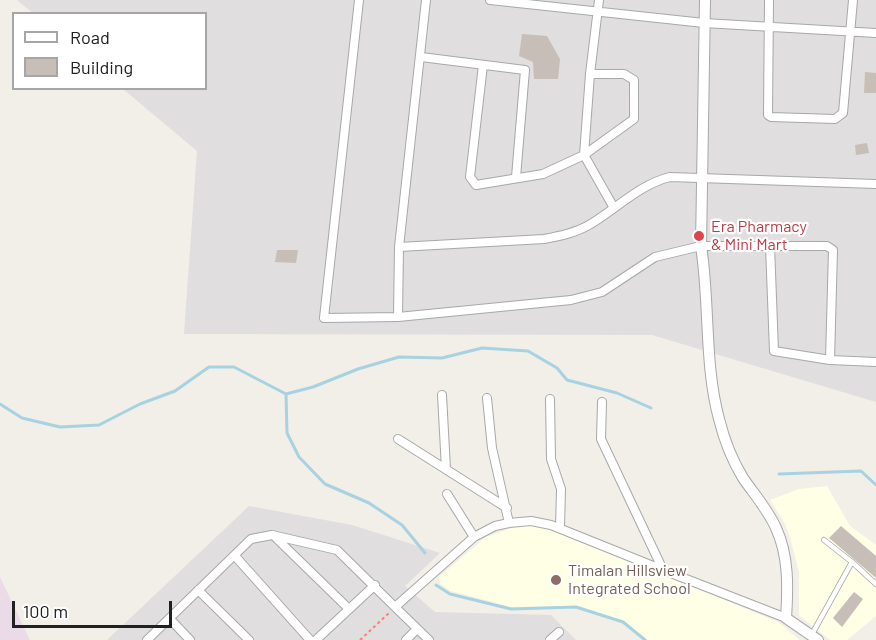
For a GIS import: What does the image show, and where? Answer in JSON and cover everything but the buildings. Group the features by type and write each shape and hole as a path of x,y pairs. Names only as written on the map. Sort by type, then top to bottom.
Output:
{"street":[{"path":"359,0 324,318 398,317 571,300 602,292 655,257 701,246 827,246 833,250 831,360"},
{"path":"398,317 399,247 426,0"},
{"path":"490,0 704,23 876,33"},
{"path":"599,0 584,155 614,208"},
{"path":"705,0 701,246 707,284 713,388 718,419 727,446 741,475 776,528 787,576 786,618"},
{"path":"769,0 767,110 771,117 835,119 843,113 852,32 853,0"},
{"path":"421,57 522,68 527,73 516,177"},
{"path":"483,65 470,177 476,185 543,174 584,155 630,124 636,113 635,86 630,76 590,75"},
{"path":"399,247 555,237 590,225 662,179 876,184"},
{"path":"770,246 774,351 831,360 876,362"},
{"path":"442,395 446,469"},
{"path":"487,398 492,448 509,523"},
{"path":"550,399 551,459 561,489 560,528"},
{"path":"602,402 601,439 663,570"},
{"path":"399,439 507,508"},
{"path":"447,494 474,537"},
{"path":"395,607 474,537 495,526 541,522 786,618 814,638"},
{"path":"272,535 350,609"},
{"path":"147,640 252,539 272,535 337,550 429,640"},
{"path":"234,556 310,640"},
{"path":"316,640 375,585"},
{"path":"198,590 249,640"},
{"path":"170,619 190,640"},
{"path":"406,640 417,629"},
{"path":"550,640 559,632"}],"lane":[{"path":"824,540 876,584"},
{"path":"814,638 852,562"}],"path":[{"path":"360,640 395,607"}],"shaded area":[{"path":"17,0 876,0 876,402 652,335 184,334 197,151 124,90 207,90 207,12 32,12"},
{"path":"827,486 850,526 876,545 876,616 847,640 830,640 799,615 799,572 785,524 770,500 799,489"},
{"path":"249,506 352,525 440,553 405,586 435,612 551,615 576,640 107,640"},
{"name":"Timalan Hillsview Integrated School","path":"523,524 547,527 778,622 800,640 648,640 623,621 576,606 511,607 451,591 440,584 439,577 486,537"},
{"path":"0,577 30,640 0,640"}],"waterway":[{"path":"0,404 22,418 60,427 99,425 140,404 175,391 209,367 234,367 286,394 399,357 442,358 482,348 528,351 557,368 567,380 617,393 651,408"},
{"path":"286,394 287,433 299,457 325,484 369,503 402,525 425,553"},
{"path":"779,474 861,471 876,485"},
{"path":"436,585 450,594 511,609 576,607 623,622 645,640"}],"place":[{"name":"Era Pharmacy & Mini Mart","path":"699,236"},
{"name":"Timalan Hillsview Integrated School","path":"556,580"}]}
